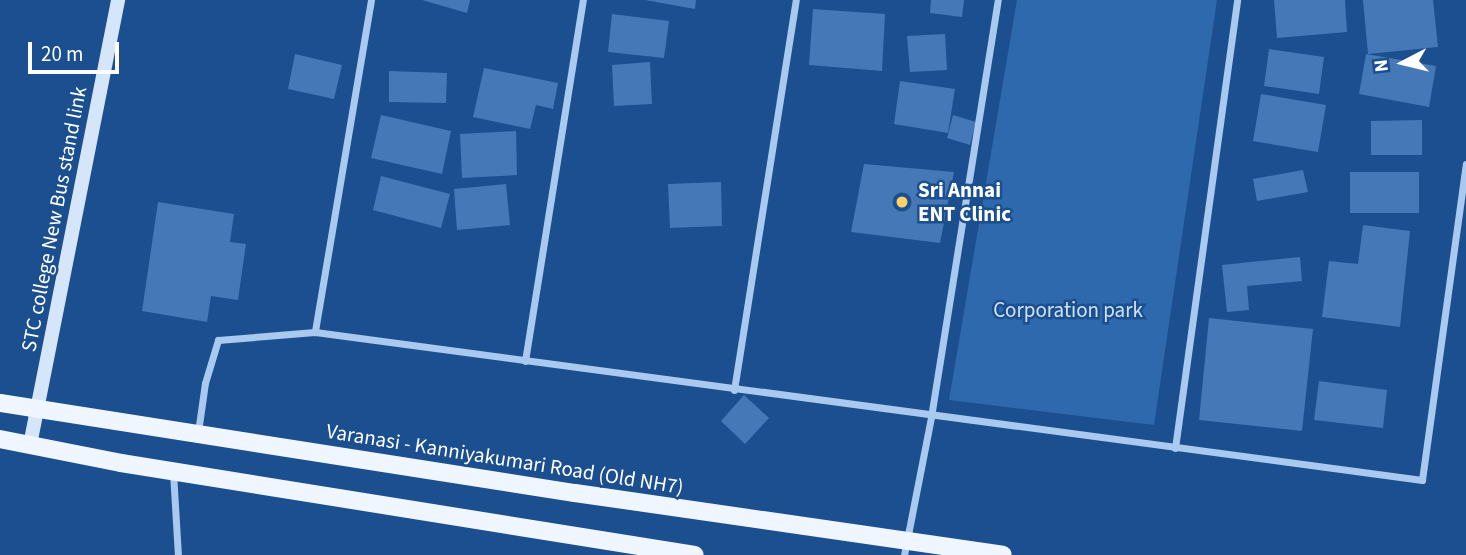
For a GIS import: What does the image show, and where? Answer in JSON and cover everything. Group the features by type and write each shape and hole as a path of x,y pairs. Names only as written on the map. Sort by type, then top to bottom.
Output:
{"main road":[{"name":"Varanasi - Kanniyakumari Road (Old NH7)","path":"0,403 906,548 1003,555"},
{"path":"0,439 173,471 695,555"}],"street":[{"name":"STC college New Bus stand link","path":"30,445 118,0"},
{"path":"314,332 371,0"},
{"path":"525,361 583,0"},
{"path":"734,390 796,0"},
{"path":"906,548 931,416 998,0"},
{"path":"1175,448 1237,0"},
{"path":"198,435 205,383 218,340 314,332 1422,480 1466,164"},
{"path":"173,471 178,555"}],"green space":[{"name":"Corporation park","path":"1017,0 1217,0 1154,425 949,400"}],"building":[{"path":"422,0 470,0 467,13"},
{"path":"645,0 696,0 695,9"},
{"path":"931,0 964,0 962,17 930,13"},
{"path":"1274,0 1345,0 1347,32 1277,38"},
{"path":"1363,0 1433,0 1438,47 1368,54"},
{"path":"813,9 885,14 882,71 809,65"},
{"path":"612,14 669,21 664,58 608,52"},
{"path":"945,34 947,70 910,72 907,36"},
{"path":"1269,49 1324,57 1319,94 1264,86"},
{"path":"295,54 342,65 334,99 288,89"},
{"path":"1366,54 1436,66 1429,107 1359,94"},
{"path":"650,62 652,104 614,106 612,65"},
{"path":"484,68 558,83 553,109 536,105 530,129 473,117"},
{"path":"389,71 447,73 446,103 389,102"},
{"path":"900,81 955,89 948,133 894,124"},
{"path":"1261,94 1326,105 1318,152 1253,141"},
{"path":"381,115 451,131 442,174 371,158"},
{"path":"953,115 976,122 970,145 947,138"},
{"path":"1422,120 1422,155 1371,155 1371,121"},
{"path":"516,131 517,175 462,178 460,134"},
{"name":"Sri Annai ENT Clinic","path":"864,164 954,172 940,243 851,232"},
{"path":"1303,170 1308,192 1257,201 1253,179"},
{"path":"1350,172 1419,172 1419,213 1350,213"},
{"path":"381,176 450,194 441,228 373,210"},
{"path":"721,182 722,226 670,228 668,184"},
{"path":"506,184 510,225 457,230 454,189"},
{"path":"158,202 234,214 230,242 246,244 238,300 211,296 207,322 142,311"},
{"path":"1363,225 1410,231 1400,327 1322,317 1329,261 1358,264"},
{"path":"1300,257 1302,281 1247,286 1249,310 1227,312 1222,265"},
{"path":"1209,318 1313,329 1302,431 1199,420"},
{"path":"1319,381 1387,390 1383,428 1314,420"},
{"path":"744,395 769,418 745,444 721,421"}],"place":[{"name":"Sri Annai ENT Clinic","path":"902,202"}]}
